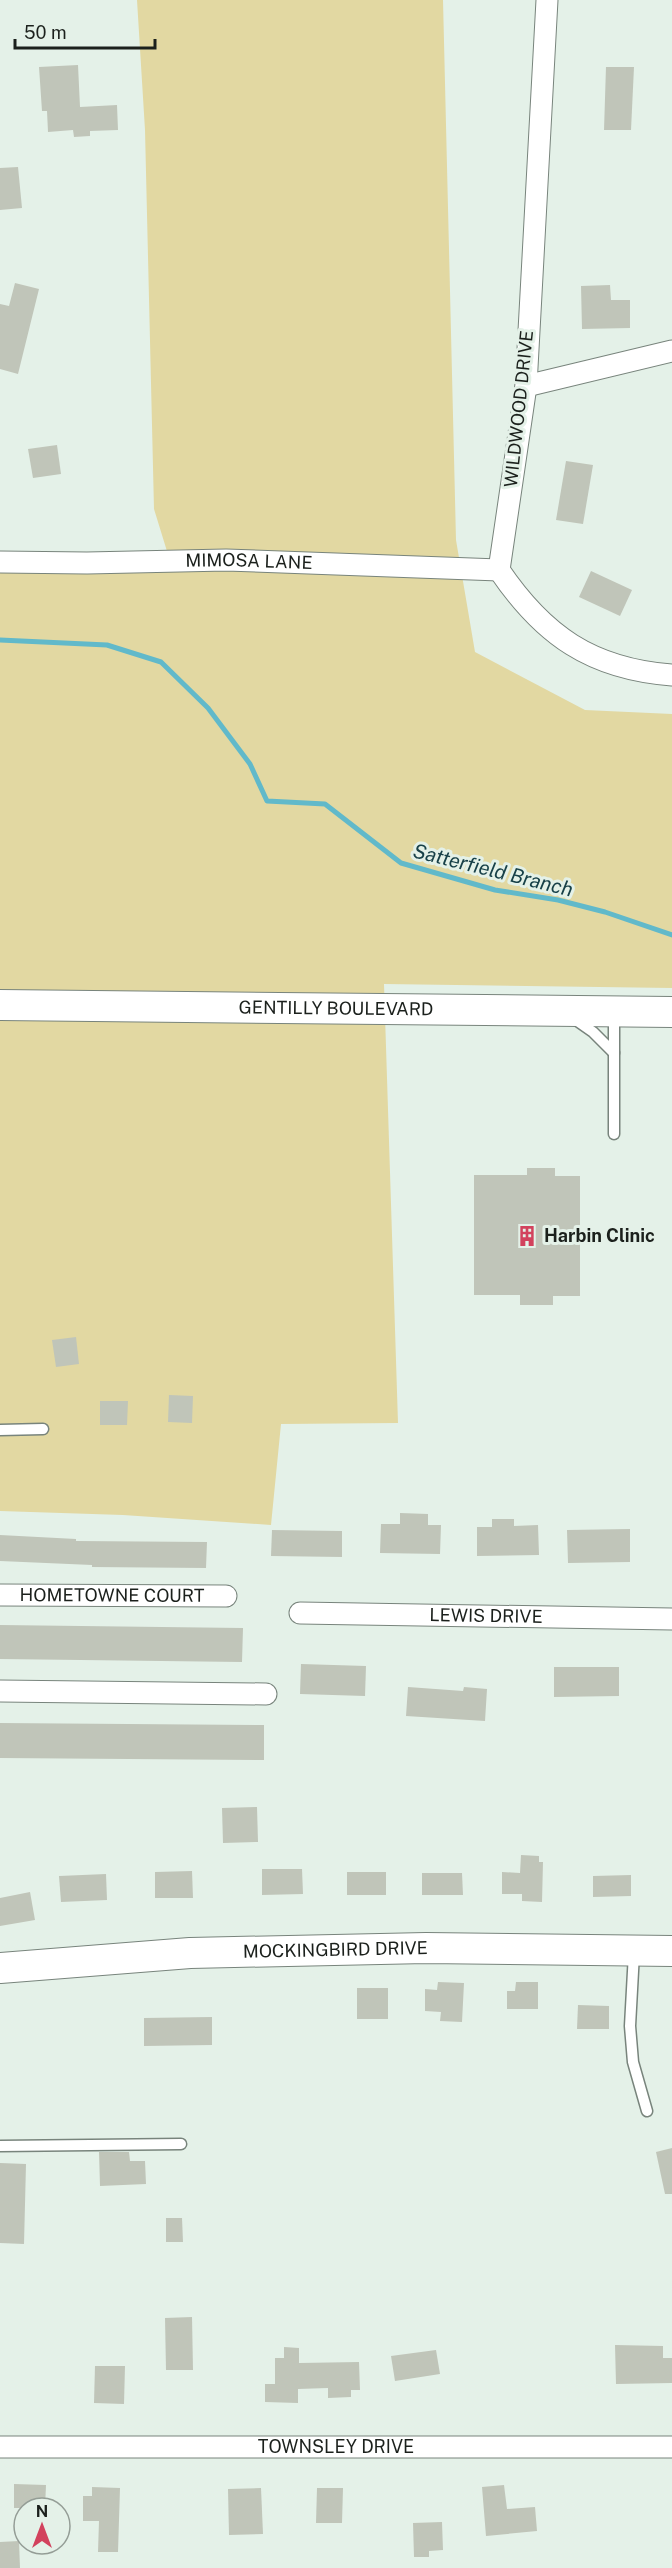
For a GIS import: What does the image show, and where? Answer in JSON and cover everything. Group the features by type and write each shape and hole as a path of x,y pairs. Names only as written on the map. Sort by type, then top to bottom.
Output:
{"street":[{"name":"WILDWOOD DRIVE","path":"499,570 526,386 547,0"},
{"path":"526,386 672,351"},
{"name":"MIMOSA LANE","path":"0,562 226,560 499,570"},
{"path":"499,570 516,595 538,620 568,643 599,660 634,670 672,675"},
{"name":"GENTILLY BOULEVARD","path":"0,1005 672,1012"},
{"name":"HOMETOWNE COURT","path":"0,1595 226,1596"},
{"name":"LEWIS DRIVE","path":"300,1613 672,1619"},
{"path":"0,1691 266,1694"},
{"name":"MOCKINGBIRD DRIVE","path":"0,1968 190,1953 426,1948 672,1951"},
{"name":"TOWNSLEY DRIVE","path":"0,2447 672,2447"}],"lane":[{"path":"557,1010 586,1027 614,1053"},
{"path":"614,1011 614,1134"},
{"path":"0,1430 42,1429"},
{"path":"634,1950 630,2026 633,2062 647,2111"},
{"path":"0,2146 181,2144"}],"shaded area":[{"path":"137,0 443,0 456,540 475,652 585,710 672,714 672,988 384,984 398,1423 281,1424 271,1525 123,1515 0,1511 0,561 170,561 154,509 145,130"}],"building":[{"path":"78,65 80,107 117,105 118,130 90,131 90,136 74,137 73,130 48,132 47,111 42,111 39,67"},
{"path":"606,67 634,67 631,130 604,130"},
{"path":"18,167 22,208 0,210 0,168"},
{"path":"15,283 39,289 18,374 0,369 0,304 9,306"},
{"path":"610,285 611,300 630,300 630,328 582,329 581,286"},
{"path":"57,445 61,474 33,478 28,449"},
{"path":"566,461 593,465 583,524 556,520"},
{"path":"591,571 632,590 620,616 579,597"},
{"name":"Harbin Clinic","path":"527,1168 555,1168 555,1176 580,1176 580,1296 553,1296 553,1305 520,1305 520,1295 474,1295 474,1175 527,1175"},
{"path":"76,1337 79,1364 56,1367 52,1340"},
{"path":"169,1395 193,1396 192,1423 168,1422"},
{"path":"100,1401 128,1401 127,1425 100,1425"},
{"path":"400,1513 428,1514 428,1525 441,1525 440,1554 380,1553 381,1524 400,1524"},
{"path":"492,1519 514,1519 514,1526 538,1525 539,1555 477,1556 477,1527 492,1527"},
{"path":"630,1529 630,1562 568,1563 567,1530"},
{"path":"272,1530 342,1531 342,1557 271,1556"},
{"path":"0,1535 76,1539 76,1541 207,1542 206,1568 92,1567 92,1565 0,1561"},
{"path":"0,1625 243,1628 242,1662 0,1659"},
{"path":"301,1664 366,1666 365,1696 300,1694"},
{"path":"554,1667 619,1667 619,1696 554,1697"},
{"path":"408,1687 463,1691 464,1687 487,1689 485,1721 406,1716"},
{"path":"0,1723 264,1725 264,1760 0,1758"},
{"path":"257,1807 258,1842 223,1843 222,1808"},
{"path":"521,1855 539,1856 539,1862 543,1862 542,1902 522,1901 522,1894 502,1894 502,1872 520,1873"},
{"path":"262,1869 302,1869 303,1894 262,1895"},
{"path":"192,1871 193,1898 155,1898 155,1872"},
{"path":"347,1872 386,1872 386,1895 347,1895"},
{"path":"422,1873 462,1873 463,1895 422,1895"},
{"path":"106,1874 107,1900 61,1902 59,1876"},
{"path":"631,1875 631,1896 593,1897 593,1876"},
{"path":"30,1892 35,1920 0,1926 0,1898"},
{"path":"438,1982 464,1983 462,2022 440,2021 441,2012 425,2011 425,1989 437,1990"},
{"path":"516,1982 538,1982 538,2009 507,2009 507,1991 515,1991"},
{"path":"357,1988 388,1988 388,2019 357,2019"},
{"path":"578,2005 609,2006 609,2029 577,2029"},
{"path":"212,2017 212,2045 144,2046 144,2018"},
{"path":"672,2148 672,2194 665,2194 656,2152"},
{"path":"99,2152 129,2152 130,2161 145,2161 146,2184 100,2186"},
{"path":"0,2163 26,2164 24,2244 0,2243"},
{"path":"166,2218 182,2218 183,2242 166,2242"},
{"path":"192,2317 193,2370 166,2370 165,2318"},
{"path":"615,2345 663,2346 663,2358 672,2358 672,2383 616,2384"},
{"path":"284,2347 299,2348 299,2363 359,2362 360,2390 351,2390 351,2397 328,2398 328,2388 298,2389 298,2403 265,2402 265,2384 275,2384 275,2358 284,2358"},
{"path":"436,2350 440,2374 395,2381 391,2356"},
{"path":"95,2366 125,2366 124,2404 94,2403"},
{"path":"14,2484 46,2485 46,2496 14,2496"},
{"path":"504,2485 507,2509 535,2507 537,2531 486,2536 482,2487"},
{"path":"92,2487 120,2488 118,2552 98,2552 99,2521 83,2521 83,2496 92,2496"},
{"path":"261,2488 263,2534 229,2535 228,2489"},
{"path":"317,2488 343,2488 342,2523 316,2523"},
{"path":"442,2522 443,2550 429,2551 429,2557 414,2557 413,2523"},
{"path":"12,2541 12,2556 20,2556 20,2568 0,2568 0,2542"}],"waterway":[{"name":"Satterfield Branch","path":"0,640 107,645 161,662 208,708 250,764 267,801 325,804 401,863 495,890 558,900 605,912 672,935"}],"place":[{"name":"Harbin Clinic","path":"527,1236"}]}
